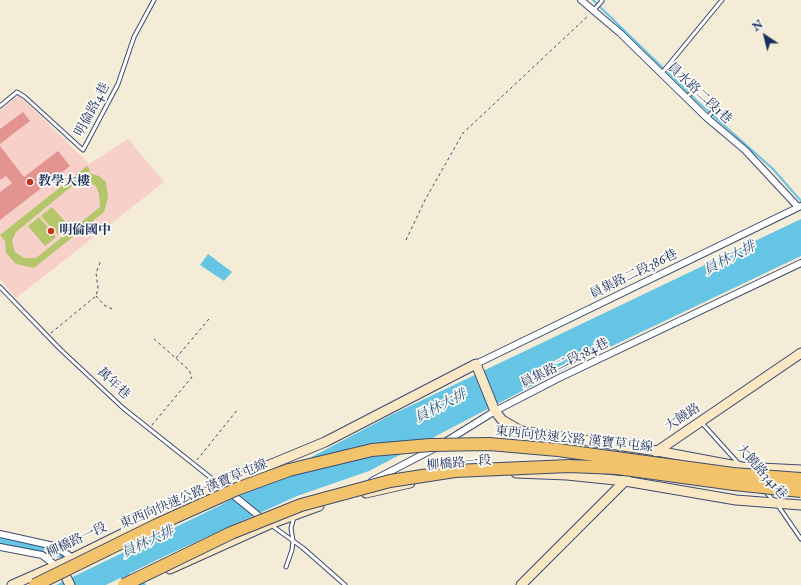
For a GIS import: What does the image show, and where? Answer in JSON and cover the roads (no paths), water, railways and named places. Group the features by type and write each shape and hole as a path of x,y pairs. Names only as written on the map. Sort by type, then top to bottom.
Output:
{"highway":[{"name":"東西向快速公路 漢寶草屯線","path":"35,585 157,525 237,489 289,470 372,450 430,445 490,444 558,450 733,474 801,480"},
{"name":"東西向快速公路 漢寶草屯線","path":"124,585 230,533 301,505 390,481 455,471 569,466 617,468 734,484 801,491"}],"main road":[{"name":"大饒路","path":"521,585 657,451 801,353"},
{"path":"476,364 495,411 502,420 521,431 657,451 742,467 801,470"},
{"name":"柳橋路一段","path":"12,585 73,558 221,485 325,442 476,364"},
{"name":"柳橋路一段","path":"136,585 270,524 296,514 346,498 420,481 480,474 567,475 625,481 736,500 801,505"},
{"path":"55,565 64,573 70,585"}],"street":[{"name":"員水路二段1巷","path":"581,0 620,33 707,118 745,150 800,207"},
{"name":"員集路二段386巷","path":"476,364 800,207"},
{"name":"員集路二段384巷","path":"346,498 362,486 422,456 495,411 559,378 801,263"},
{"path":"221,485 270,524"},
{"path":"0,534 54,546 73,558"},
{"path":"0,547 42,555 55,565"}],"lane":[{"name":"明倫路4巷","path":"0,106 17,92 25,96 83,150 118,84 134,37 154,0"},
{"path":"593,11 602,2 600,0"},
{"path":"661,74 722,0"},
{"path":"686,98 693,91"},
{"path":"707,118 714,110"},
{"name":"萬年巷","path":"0,287 47,336 123,408 221,485"},
{"name":"大饒路341巷","path":"701,422 777,504 801,539"},
{"path":"286,567 293,541 291,524 296,514"},
{"path":"270,524 293,541 345,585"}],"water":[{"name":"員林大排","path":"801,219 801,256 568,367 369,471 297,496 165,556 106,585 56,585 217,507 391,415"},
{"path":"208,254 232,272 224,281 200,265"}],"waterway":[{"path":"593,0 699,103 773,169 801,201"},
{"path":"0,540 51,551 63,555 66,561"},
{"path":"117,572 142,585"}],"place":[{"name":"教學大樓","path":"30,182"},
{"name":"明倫國中","path":"51,231"}]}
